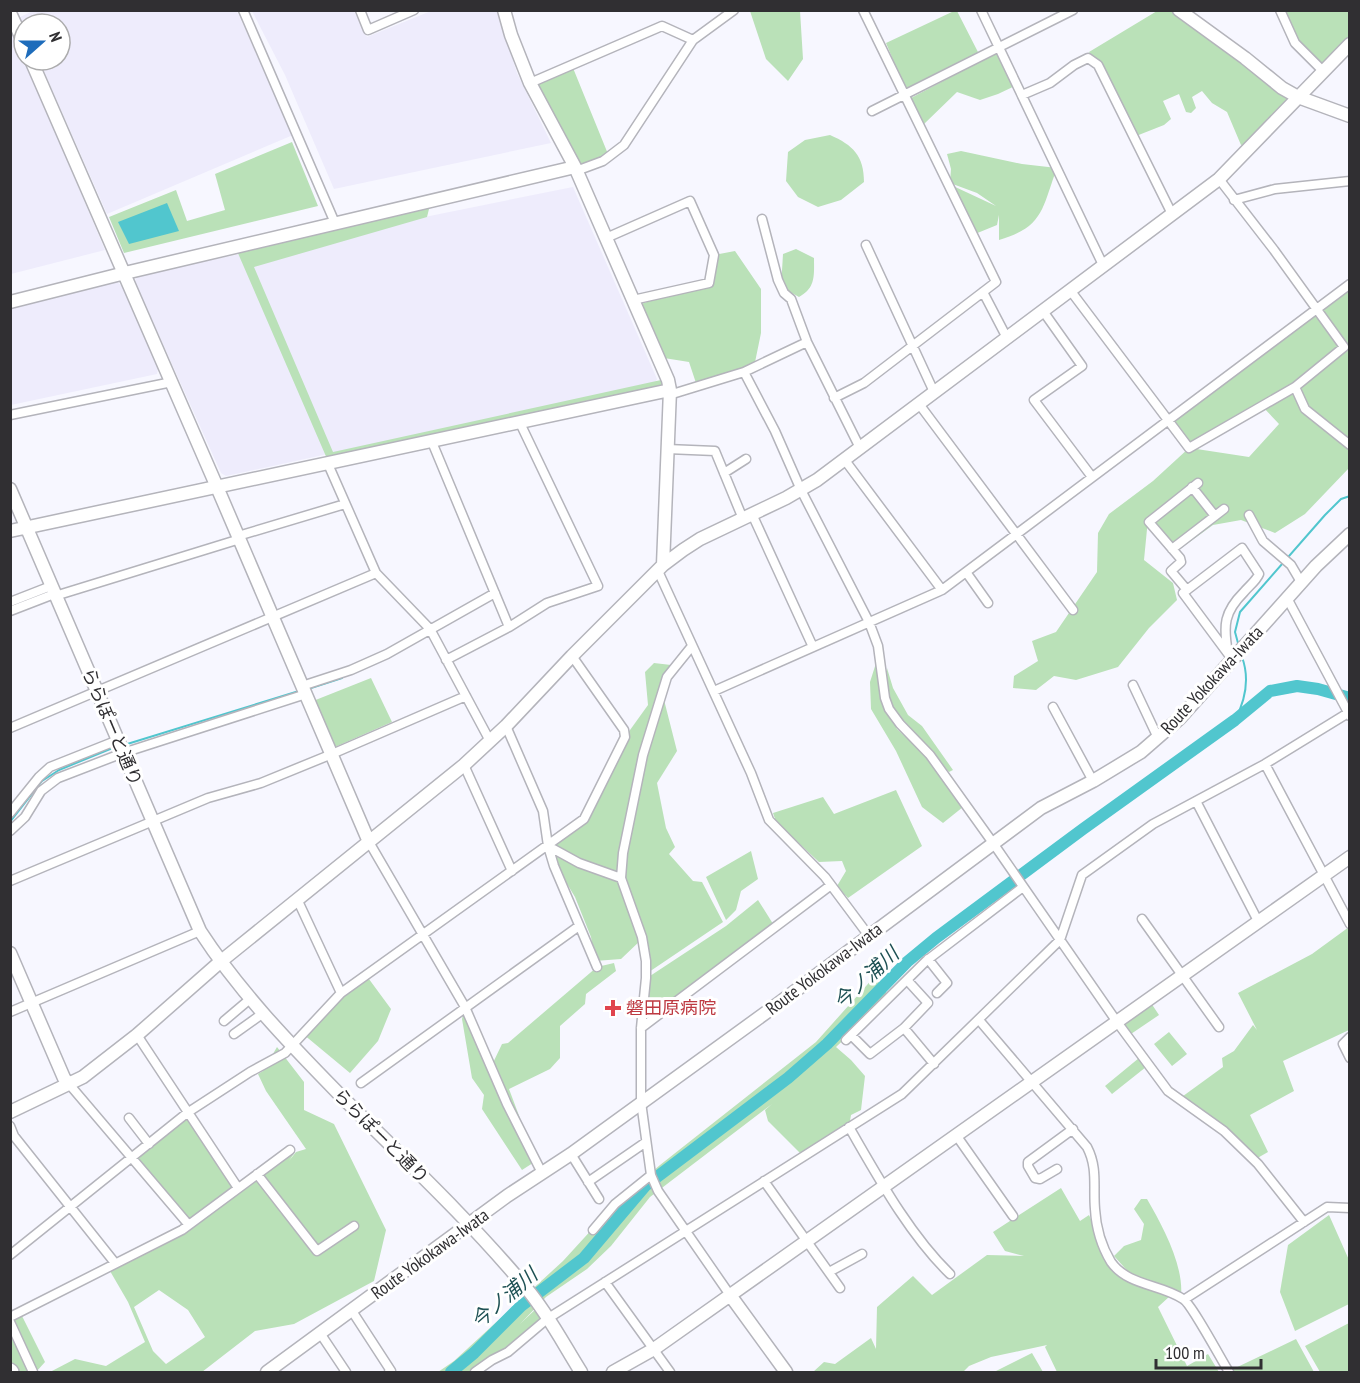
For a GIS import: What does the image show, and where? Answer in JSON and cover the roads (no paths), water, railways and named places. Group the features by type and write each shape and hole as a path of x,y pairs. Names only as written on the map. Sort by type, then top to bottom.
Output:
{"street":[{"path":"243,10 335,223"},
{"path":"360,10 368,30 414,10"},
{"path":"504,10 530,83 576,169 668,381 667,449 660,568 692,646 773,826 831,885 869,936"},
{"path":"10,302 335,223 576,169 603,160 624,145 693,40 734,10"},
{"path":"834,398 864,383 996,282 863,10"},
{"path":"981,10 1103,265"},
{"path":"1179,10 1282,88 1298,97 1350,116"},
{"path":"1280,10 1295,43 1322,70"},
{"path":"872,111 1073,11"},
{"path":"530,83 662,26 693,40"},
{"path":"10,1112 83,1077 137,1035 220,962 464,765 506,726 660,568 700,539 801,490 1219,179 1322,70 1350,44"},
{"path":"1022,95 1050,83 1082,60 1088,58 1092,60 1098,65 1172,214"},
{"path":"36,72 369,842 465,1007 507,1104 542,1173"},
{"path":"1070,290 1189,448 1295,387 1344,347 1219,179"},
{"path":"1234,200 1275,189 1350,181"},
{"path":"606,238 690,201 714,255 709,283 633,300"},
{"path":"762,219 778,280 784,293 791,299 807,342 860,448"},
{"path":"866,245 934,393"},
{"path":"714,692 942,590 1350,284"},
{"path":"983,292 1007,338"},
{"path":"1043,311 1082,366 1034,400 1092,477"},
{"path":"10,531 669,393 744,372 807,342"},
{"path":"744,372 869,622 878,646 885,698 889,709 930,755 1168,1091 1224,1131 1258,1164 1304,1222"},
{"path":"10,415 172,382"},
{"path":"1295,387 1305,410 1350,445"},
{"path":"919,404 1073,610"},
{"path":"446,660 509,627 547,603 598,586 520,423"},
{"path":"432,442 509,627"},
{"path":"667,449 716,451 724,473 813,647"},
{"path":"724,473 746,459"},
{"path":"844,459 942,590"},
{"path":"328,464 376,573 430,629 490,741"},
{"path":"1186,590 1171,571 1181,562 1180,558 1149,522 1195,485 1215,516"},
{"name":"ららぽーと通り","path":"10,489 200,931 220,962 262,1014 292,1046 470,1225 527,1290 581,1372"},
{"path":"10,602 54,592 239,538 345,504"},
{"path":"1172,549 1224,509"},
{"path":"1249,515 1263,541 1291,565 1301,582"},
{"name":"Route Yokokawa-Iwata","path":"274,1370 320,1333 507,1196 571,1154 775,1006 1041,808 1142,752 1180,718 1230,656 1335,546 1350,534"},
{"path":"1242,548 1258,569 1259,574 1233,603 1228,613 1225,625 1230,656 1183,593 1242,548"},
{"path":"966,572 988,603"},
{"path":"10,728 376,573"},
{"path":"10,611 54,592"},
{"path":"10,831 25,817 41,791 58,778 304,690 387,654 495,593"},
{"path":"475,1372 508,1352 547,1318 902,1094 1060,940 1082,875 1153,824 1265,764 1349,714 1287,598"},
{"path":"692,646 667,677 643,755 623,853 621,878 642,937 646,961 641,1028 641,1102 646,1142 651,1175 658,1191 786,1372"},
{"path":"10,1255 188,1113 249,1072 285,1053 341,993 584,819 625,738 624,730 572,656"},
{"path":"1132,685 1158,738"},
{"path":"10,881 208,798 261,783 466,696"},
{"path":"1053,707 1093,781"},
{"path":"506,726 543,812 548,846 554,866 597,967"},
{"path":"10,813 50,767 118,740"},
{"path":"1265,764 1350,924"},
{"path":"464,765 512,871"},
{"path":"1196,801 1258,921"},
{"path":"548,846 579,863 621,878"},
{"path":"613,1372 654,1349 1350,856"},
{"path":"641,1028 831,885"},
{"path":"907,980 928,1003 904,1028 870,1054 848,1037 928,959 1023,887"},
{"path":"298,901 341,993"},
{"path":"1142,920 1219,1027"},
{"path":"361,1083 579,926"},
{"path":"10,1012 200,931"},
{"path":"10,953 64,1078 188,1224"},
{"path":"928,959 947,983 937,993"},
{"path":"224,1021 250,999"},
{"path":"234,1034 262,1014"},
{"path":"980,1020 1088,1147 1093,1158 1095,1172 1097,1227 1112,1263 1124,1275 1185,1299 1229,1372"},
{"path":"904,1028 934,1064"},
{"path":"137,1035 238,1188"},
{"path":"1350,1037 1343,1044 1350,1058"},
{"path":"129,1118 149,1144"},
{"path":"10,1126 14,1136 114,1263"},
{"path":"849,1127 884,1186 933,1258 950,1274"},
{"path":"1057,1168 1040,1179 1035,1178 1028,1162 1073,1130"},
{"path":"956,1135 1013,1216"},
{"path":"588,1182 646,1142"},
{"path":"10,1317 182,1230 290,1150"},
{"path":"571,1154 599,1199"},
{"path":"257,1174 317,1251 354,1226"},
{"path":"593,1230 615,1204 651,1175"},
{"path":"764,1181 840,1288"},
{"path":"1185,1299 1327,1207 1350,1208"},
{"path":"829,1272 862,1254"},
{"path":"605,1282 670,1372"},
{"path":"352,1311 391,1371 389,1372"},
{"path":"10,1322 33,1372"},
{"path":"320,1333 346,1372"}],"water":[{"path":"167,203 179,231 129,244 118,222"}],"waterway":[{"path":"1238,643 1235,632 1240,612 1325,515 1341,499 1350,496"},
{"path":"1235,720 1246,689 1246,673 1242,657"},
{"path":"308,689 342,678"},
{"name":"今ノ浦川","path":"451,1372 474,1353 521,1306 584,1258 645,1186 788,1078 827,1044 907,962 936,938 1235,720 1270,691 1297,686 1350,698"},
{"path":"124,745 299,691"},
{"path":"10,822 42,781 59,770 115,747"}],"place":[{"name":"磐田原病院","path":"613,1008"}]}
